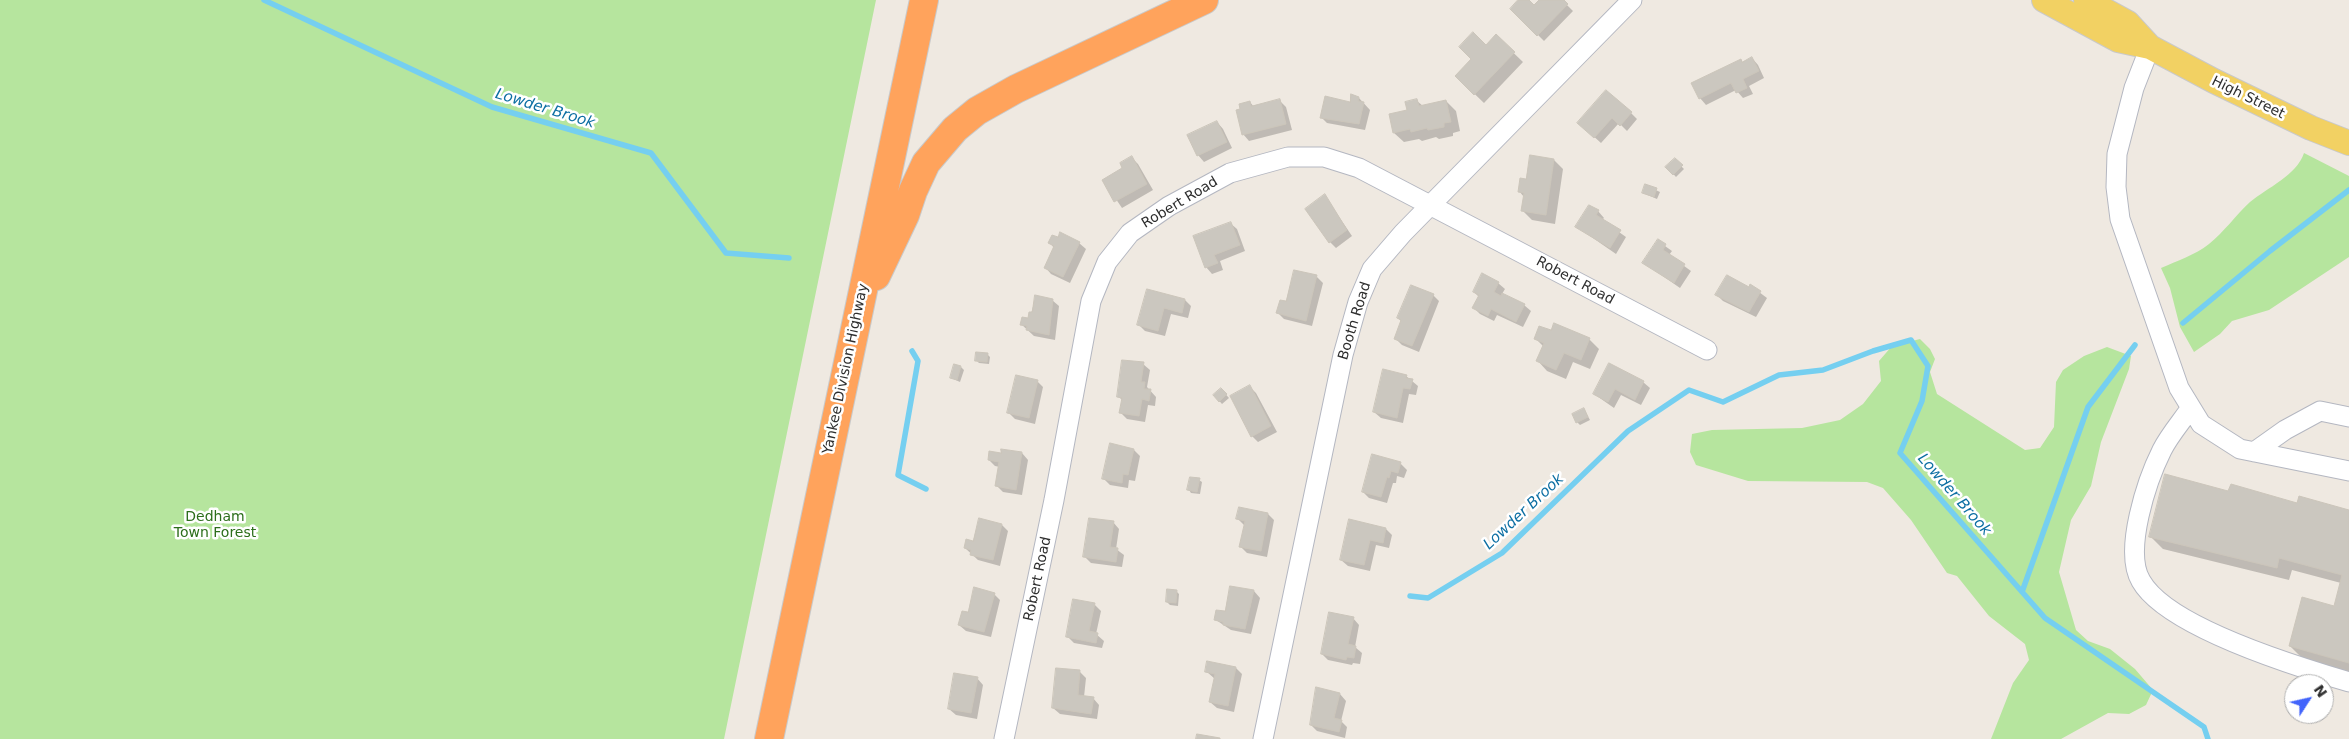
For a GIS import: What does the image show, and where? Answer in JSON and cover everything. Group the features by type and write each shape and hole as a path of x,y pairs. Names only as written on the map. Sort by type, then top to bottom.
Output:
{"highway":[{"name":"Yankee Division Highway","path":"769,739 924,0"},
{"path":"857,316 905,216 913,191 926,163 955,129 977,111 1008,92 1204,0"}],"main road":[{"name":"High Street","path":"2044,0 2118,40 2150,47 2214,82 2311,128 2349,143"},
{"name":"High Street","path":"2086,0 2128,23 2150,47"}],"street":[{"name":"Booth Road","path":"1263,739 1343,355 1358,302 1372,269 1430,205 1632,0"},
{"path":"2150,47 2134,88 2117,154 2116,187 2120,219 2179,388 2190,409 2201,424 2240,449 2349,471"},
{"name":"Robert Road","path":"1004,739 1052,510 1091,301 1107,262 1130,233 1169,206 1230,174 1288,157 1324,157 1359,168 1707,350"},
{"path":"2190,409 2162,449 2149,484 2134,545 2134,563 2140,580 2153,598 2168,609 2196,624 2283,662 2349,682"},
{"path":"2254,452 2285,430 2320,410 2349,418"}],"green space":[{"name":"Dedham Town Forest","path":"0,0 876,0 724,739 0,739"},
{"path":"2304,153 2349,176 2349,257 2269,310 2232,321 2220,334 2194,352 2180,327 2170,288 2161,268 2192,255 2209,244 2250,202 2281,181 2295,168"},
{"path":"1920,339 1930,349 1935,359 1930,372 1937,394 2025,450 2040,448 2054,427 2056,382 2063,370 2084,356 2107,347 2131,356 2129,369 2101,442 2091,486 2071,520 2059,572 2076,630 2088,641 2110,649 2135,669 2153,690 2146,705 2129,714 2108,713 2061,739 1991,739 2013,683 2029,660 2025,644 1989,616 1957,576 1947,573 1911,520 1883,488 1867,482 1748,481 1696,465 1690,452 1692,434 1712,430 1802,428 1840,420 1863,404 1881,381 1879,361 1892,346"}],"building":[{"path":"1518,0 1529,0 1534,5 1539,0 1564,0 1568,4 1537,36 1510,9"},
{"path":"1473,32 1486,45 1496,34 1515,52 1474,95 1455,76 1471,59 1459,47"},
{"path":"1752,57 1759,71 1743,79 1747,88 1736,93 1731,83 1699,99 1691,83 1741,59 1742,62"},
{"path":"1606,90 1632,112 1620,126 1612,118 1594,138 1577,123"},
{"path":"1351,94 1359,97 1358,101 1364,102 1359,124 1320,118 1325,96 1350,102"},
{"path":"1280,99 1286,124 1242,135 1236,110 1240,109 1239,104 1250,101 1251,106"},
{"path":"1417,99 1419,106 1446,100 1451,122 1444,123 1444,127 1428,130 1427,128 1411,132 1410,129 1393,133 1389,114 1407,110 1405,102"},
{"path":"1217,121 1227,142 1197,156 1187,135"},
{"path":"1530,155 1554,159 1546,215 1521,211 1524,193 1518,192 1520,178 1526,179"},
{"path":"1132,156 1147,184 1114,202 1102,180 1122,168 1120,163"},
{"path":"1675,158 1683,165 1673,175 1665,167"},
{"path":"1645,184 1657,188 1654,197 1642,193"},
{"path":"1325,194 1347,230 1329,243 1305,209"},
{"path":"1589,205 1599,210 1596,215 1621,230 1610,248 1575,227"},
{"path":"1231,222 1240,245 1214,255 1218,263 1205,268 1193,236"},
{"path":"1060,232 1080,242 1063,277 1044,268 1054,246 1048,243 1052,235 1058,237"},
{"path":"1658,239 1666,244 1663,250 1685,264 1674,283 1642,263"},
{"path":"1294,270 1317,275 1306,321 1276,313 1280,300 1286,301"},
{"path":"1482,273 1499,282 1494,292 1501,296 1502,293 1525,304 1516,322 1491,309 1488,316 1472,308 1479,295 1473,292"},
{"path":"1727,275 1749,287 1750,284 1761,291 1749,312 1715,295"},
{"path":"1411,285 1434,294 1412,346 1394,339 1401,320 1397,318"},
{"path":"1147,289 1185,299 1182,313 1164,308 1158,331 1137,325"},
{"path":"1035,295 1053,299 1049,335 1026,330 1027,326 1020,325 1022,317 1028,318 1029,312 1032,312"},
{"path":"1554,323 1590,338 1581,360 1564,353 1556,370 1536,361 1544,343 1534,339 1539,326 1551,330"},
{"path":"976,352 988,353 987,362 975,361"},
{"path":"1122,360 1144,362 1141,382 1145,382 1144,389 1151,389 1149,401 1142,399 1139,416 1119,413 1122,398 1117,397"},
{"path":"1609,363 1644,381 1635,400 1615,389 1608,402 1593,394"},
{"path":"954,364 961,366 957,380 950,378"},
{"path":"1383,369 1407,375 1406,378 1413,379 1410,389 1403,388 1397,418 1373,412"},
{"path":"1016,375 1038,380 1029,418 1007,413"},
{"path":"1250,385 1271,426 1251,437 1230,396"},
{"path":"1221,388 1227,394 1219,402 1213,395"},
{"path":"1584,408 1588,417 1576,423 1572,414"},
{"path":"1110,443 1134,449 1128,475 1123,474 1122,483 1102,479"},
{"path":"1001,449 1022,452 1016,490 995,486 999,462 988,460 989,451 1001,453"},
{"path":"1372,454 1401,462 1398,473 1391,471 1389,478 1387,477 1381,497 1362,492"},
{"path":"2165,474 2228,491 2231,484 2297,503 2299,496 2349,510 2349,663 2289,646 2302,597 2334,606 2342,575 2279,558 2277,568 2149,537"},
{"path":"1190,477 1200,478 1197,492 1187,490"},
{"path":"1239,507 1268,513 1261,551 1239,547 1245,521 1236,519"},
{"path":"979,518 1002,524 993,560 970,555 971,550 964,548 966,539 973,541"},
{"path":"1089,518 1114,521 1110,547 1118,548 1116,562 1083,557"},
{"path":"1349,519 1386,528 1383,543 1370,540 1364,565 1340,560"},
{"path":"1230,586 1254,590 1245,629 1223,625 1223,622 1214,620 1216,610 1225,611"},
{"path":"974,587 995,593 984,632 958,625 962,611 968,612"},
{"path":"1167,589 1177,590 1176,603 1166,602"},
{"path":"1073,599 1095,603 1089,631 1098,633 1096,643 1066,637"},
{"path":"1329,612 1354,617 1348,644 1356,646 1354,658 1347,657 1346,660 1321,654"},
{"path":"1207,661 1236,667 1228,706 1209,702 1215,674 1205,672"},
{"path":"1056,668 1080,670 1078,695 1094,697 1091,714 1052,708"},
{"path":"954,673 978,677 971,713 948,709"},
{"path":"1316,687 1340,693 1334,718 1342,720 1339,732 1310,725"},
{"path":"1197,734 1220,738 1220,739 1196,739"}],"waterway":[{"name":"Lowder Brook","path":"264,0 492,107 651,153 726,253 789,258"},
{"path":"2183,323 2270,251 2349,190"},
{"name":"Lowder Brook","path":"1410,596 1428,598 1502,553 1628,431 1689,390 1723,402 1779,375 1823,370 1873,351 1911,340 1928,366 1922,401 1900,453 2045,618 2204,727 2208,739"},
{"path":"2022,592 2088,407 2135,345"},
{"name":"Lowder Brook","path":"912,351 918,361 898,475 926,489"}]}
